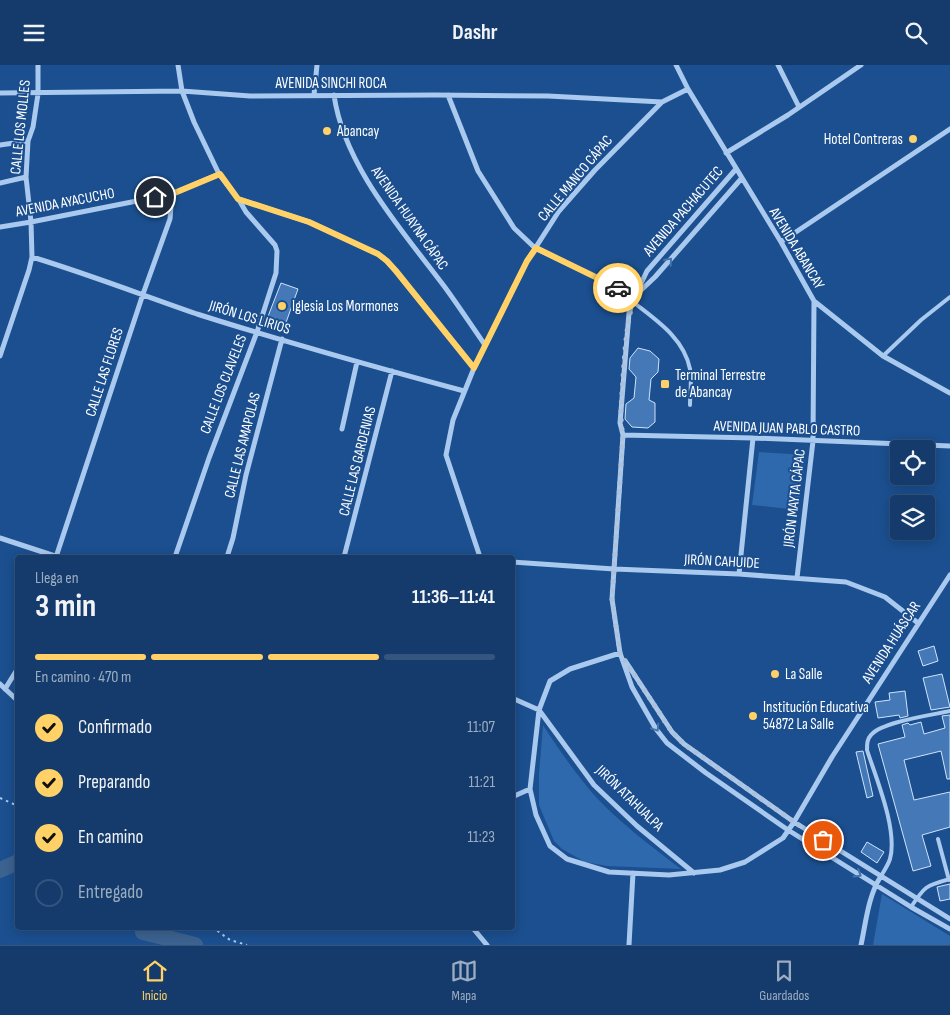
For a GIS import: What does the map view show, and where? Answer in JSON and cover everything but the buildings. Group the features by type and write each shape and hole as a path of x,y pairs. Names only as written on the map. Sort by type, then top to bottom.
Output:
{"street":[{"name":"CALLE LOS MOLLES","path":"0,356 32,257 31,222 26,177 28,141 33,127 38,94 38,65"},
{"name":"CALLE LOS CLAVELES","path":"176,555 209,458 257,332 276,273 277,251 275,245 246,212 220,174 194,122 182,91 178,65"},
{"path":"314,95 318,65"},
{"name":"AVENIDA ABANCAY","path":"676,65 688,89 814,301 883,356 950,393"},
{"path":"778,65 799,107"},
{"path":"848,65 851,71"},
{"path":"726,153 861,65"},
{"name":"CALLE MANCO CÁPAC","path":"479,555 446,455 452,420 474,368 527,261 559,211 595,169 662,101 688,89"},
{"name":"AVENIDA SINCHI ROCA","path":"0,93 182,91 250,95 548,96 662,101"},
{"name":"AVENIDA HUAYNA CÁPAC","path":"334,95 336,113 357,163 394,221 445,287 485,345"},
{"path":"448,95 478,171 514,228 536,248 634,299"},
{"path":"780,242 950,129"},
{"path":"0,145 28,141"},
{"name":"AVENIDA PACHACUTEC","path":"736,169 647,271 629,313 620,423 623,435 612,599 620,653 632,687 656,729 667,743 706,773 788,830 911,907 950,929"},
{"name":"AVENIDA AYACUCHO","path":"0,227 172,194 220,174"},
{"path":"0,183 26,177"},
{"name":"AVENIDA PACHACUTEC","path":"634,299 741,179"},
{"name":"CALLE LAS FLORES","path":"58,555 143,294 170,219 172,194"},
{"path":"238,199 309,222 378,254 396,271 474,368"},
{"name":"JIRÓN LOS LIRIOS","path":"32,257 257,332 464,391"},
{"name":"JIRÓN MAYTA CÁPAC","path":"797,578 813,441 814,301"},
{"name":"CALLE LAS AMAPOLAS","path":"228,555 246,475 282,339"},
{"path":"342,429 357,362"},
{"name":"CALLE LAS GARDENIAS","path":"345,555 392,371"},
{"name":"AVENIDA JUAN PABLO CASTRO","path":"623,435 950,446"},
{"path":"739,574 753,438"},
{"path":"0,538 51,555"},
{"name":"JIRÓN CAHUIDE","path":"515,562 614,569 739,574 846,582 885,597 918,623"},
{"name":"AVENIDA HUÁSCAR","path":"620,653 570,669 550,681 540,710 530,789 536,815 550,846 567,859 609,872 669,875 720,870 745,862 783,838 832,757 950,575"},
{"name":"AVENIDA PACHACUTEC","path":"620,653 672,732 704,759 794,822 950,919"},
{"path":"5,689 15,673"},
{"path":"0,684 15,698"},
{"path":"515,699 540,710"},
{"name":"JIRÓN ATAHUALPA","path":"540,710 594,785 637,826 694,873"},
{"path":"515,796 530,789"},
{"path":"629,945 633,873"},
{"path":"861,945 876,885 881,876"},
{"path":"474,930 487,945"}],"lane":[{"path":"883,356 921,319 950,297"},
{"path":"634,299 674,336 684,353 690,369 690,405"},
{"path":"881,876 890,860 892,849 888,818 867,749 867,742 870,736 882,726 950,711"},
{"path":"911,907 921,891 929,885 950,879 938,839"}],"path":[{"path":"0,798 15,805"},
{"path":"216,930 230,940 247,945"}],"shaded area":[{"path":"759,452 806,455 798,510 752,505"},
{"path":"543,725 568,762 595,796 647,843 681,869 607,866 585,862 562,849 554,841 539,805 539,774"},
{"path":"882,894 950,936 950,945 873,945"}],"waterway":[{"path":"0,870 15,863"},
{"path":"143,930 143,932 195,945"}],"way so far":[{"path":"618,288 635,296 629,313 625,356 620,423 623,435 612,599 620,653 672,732 684,744 794,822 823,840"}],"place":[{"name":"Abancay","path":"327,131"},
{"name":"Hotel Contreras","path":"913,139"},
{"name":"Iglesia Los Mormones","path":"282,306"},
{"name":"Terminal Terrestre de Abancay","path":"665,384"},
{"name":"La Salle","path":"775,674"},
{"name":"Institución Educativa 54872 La Salle","path":"753,716"}],"route":[{"path":"155,197 172,194 220,174 238,199 309,222 378,254 396,271 474,368 527,261 536,248 618,288"}]}
